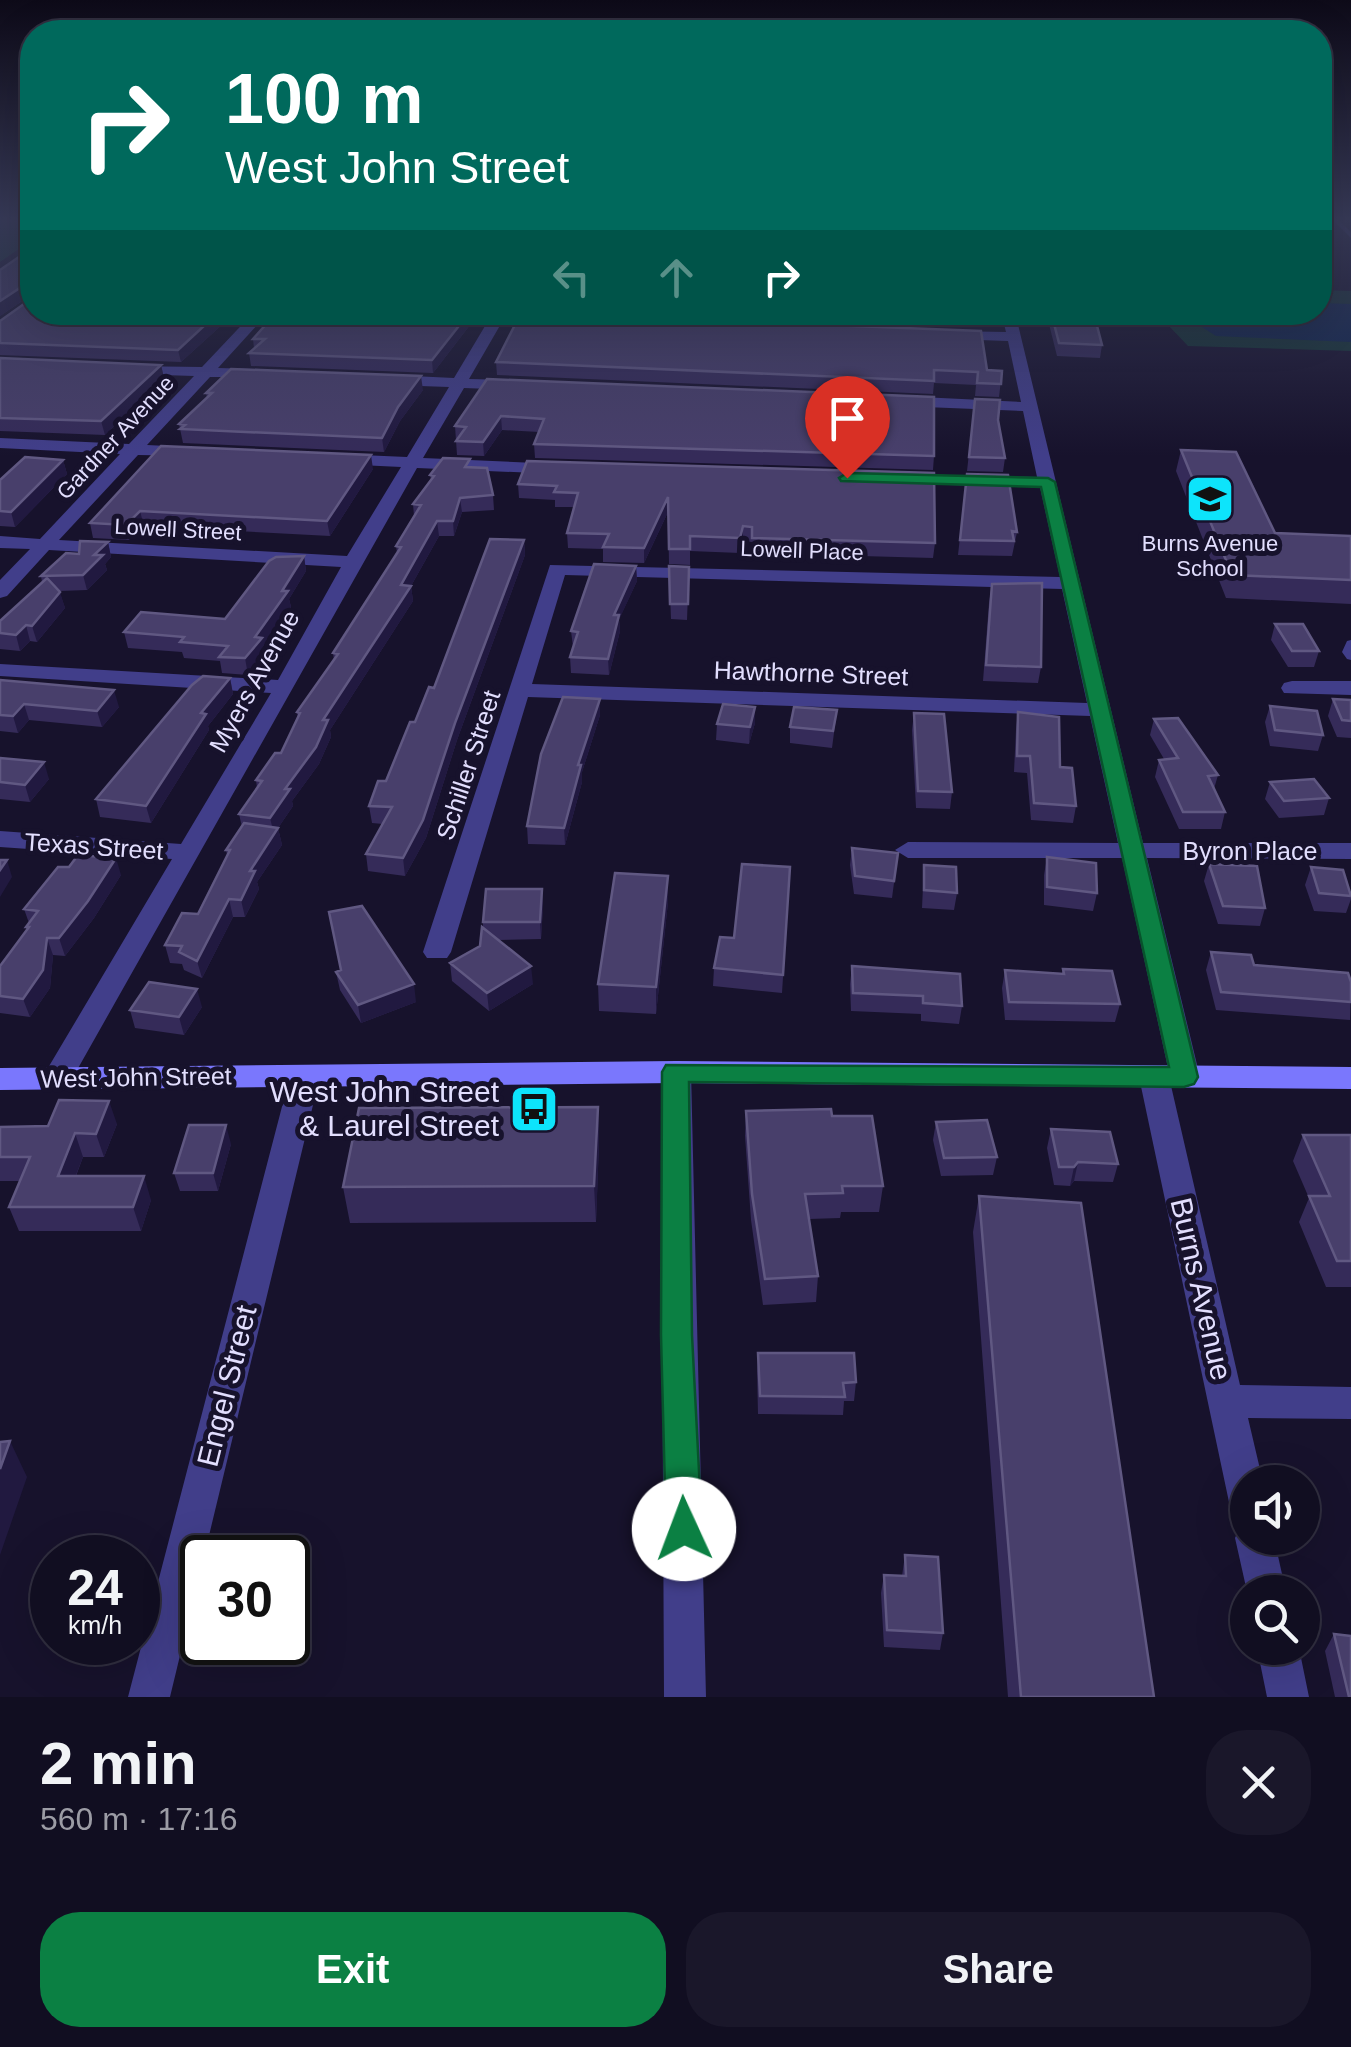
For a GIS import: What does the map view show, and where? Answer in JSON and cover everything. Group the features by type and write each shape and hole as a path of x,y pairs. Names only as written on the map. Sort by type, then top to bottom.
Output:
{"main road":[{"name":"West John Street","path":"0,1079 676,1072 1351,1078"}],"street":[{"name":"Gardner Avenue","path":"0,592 250,325"},
{"name":"Myers Avenue","path":"57,1078 352,562 494,325"},
{"name":"Burns Avenue","path":"1011,325 1132,851 1240,1465"},
{"path":"940,334 1014,337"},
{"path":"114,368 278,375"},
{"path":"372,379 532,386"},
{"path":"882,400 1030,407"},
{"path":"0,443 208,453"},
{"path":"324,458 586,471"},
{"path":"878,478 1048,482"},
{"name":"Lowell Street","path":"0,542 352,562"},
{"name":"Lowell Place","path":"549,594 557,569 1071,584"},
{"name":"Schiller Street","path":"437,952 549,594"},
{"path":"0,670 284,686"},
{"path":"1292,688 1351,688"},
{"name":"Hawthorne Street","path":"520,690 1100,710"},
{"name":"Texas Street","path":"0,839 188,852"},
{"name":"Byron Place","path":"908,850 1351,851"},
{"path":"676,1072 685,1697"},
{"name":"Engel Street","path":"149,1697 305,1076"},
{"path":"1226,1401 1351,1403"},
{"path":"1281,1665 1288,1697"}],"lane":[{"path":"1351,644 1347,652 1351,657"}],"green space":[{"path":"1332,298 1351,298 1351,351 1188,346 1168,325 1332,325"}],"water":[{"path":"1332,303 1351,304 1351,342 1216,336 1199,325 1332,325"}],"building":[{"path":"20,307 20,325 205,325 178,350 0,343 0,321"},
{"path":"265,325 460,325 432,360 249,353 265,339 253,339"},
{"path":"515,325 828,325 981,331 987,370 1002,371 1001,384 977,383 978,372 934,370 934,381 496,362"},
{"path":"1054,325 1097,325 1102,345 1059,343"},
{"path":"0,358 161,365 101,421 0,418"},
{"path":"231,369 421,376 382,438 180,429 185,425 179,424"},
{"path":"487,379 934,397 934,456 534,444 544,419 501,416 483,442 456,441 466,427 455,426"},
{"path":"975,399 1000,400 998,420 1005,458 969,457"},
{"path":"161,446 371,455 327,521 140,511 126,525 90,523"},
{"path":"1181,450 1236,452 1275,533 1351,536 1351,580 1232,575"},
{"path":"25,457 63,460 11,512 0,511 0,480"},
{"path":"443,458 470,459 465,467 487,468 493,495 460,498 453,521 437,521 401,585 411,586 323,720 328,720 316,747 285,789 290,789 270,818 239,814 262,781 256,780 275,753 281,753 300,713 297,712 338,654 333,653 401,547 396,546 421,505 413,504"},
{"path":"527,461 934,473 935,543 752,538 752,527 743,526 740,538 690,536 690,549 669,549 668,497 644,548 603,547 609,534 567,533 578,493 554,492 557,486 518,484"},
{"path":"967,474 1008,475 1017,532 1012,531 1014,541 960,540"},
{"path":"490,539 524,540 423,820 403,858 366,854 392,807 369,806 378,781 386,781 410,722 415,722 429,687 434,688"},
{"path":"80,541 108,542 94,555 103,555 83,575 41,576 66,553 79,554"},
{"path":"304,556 282,591 288,591 255,637 262,638 245,658 219,657 228,646 180,642 184,637 124,632 141,612 225,619 269,561"},
{"path":"594,564 636,566 614,615 619,615 608,659 570,657 578,632 571,631"},
{"path":"669,566 689,567 688,604 670,604"},
{"path":"47,578 60,592 32,626 26,625 16,635 0,633 0,621"},
{"path":"1042,583 1041,667 986,665 992,584"},
{"path":"1275,624 1303,624 1319,651 1292,651"},
{"path":"203,676 230,678 201,713 206,714 146,806 96,799 192,685"},
{"path":"0,680 114,690 97,711 24,704 13,716 0,715"},
{"path":"563,697 600,699 578,765 564,828 527,826 541,754"},
{"path":"1333,699 1351,700 1351,721 1342,720"},
{"path":"723,704 755,707 750,727 717,724"},
{"path":"1270,706 1317,711 1323,735 1275,730"},
{"path":"794,707 837,710 833,731 790,727"},
{"path":"1018,712 1059,717 1060,767 1072,768 1076,806 1034,803 1030,756 1017,756"},
{"path":"914,713 944,714 952,792 918,791"},
{"path":"1178,718 1218,775 1208,776 1225,812 1183,812 1159,760 1178,758 1154,719"},
{"path":"0,758 44,762 25,785 0,782"},
{"path":"1314,779 1329,798 1284,801 1270,782"},
{"path":"244,823 278,828 250,871 255,871 241,900 229,899 197,961 179,952 182,946 165,945 182,913 198,914 230,850 226,850"},
{"path":"852,848 898,853 894,881 855,876"},
{"path":"78,855 116,858 59,938 47,938 43,970 23,999 0,996 0,966 38,911 24,909 58,867 69,867"},
{"path":"1047,857 1096,863 1097,893 1047,887"},
{"path":"742,864 790,867 783,975 714,968 720,937 734,938"},
{"path":"1209,864 1257,866 1265,908 1223,906"},
{"path":"924,865 956,867 957,893 924,890"},
{"path":"1311,867 1343,870 1351,896 1319,893"},
{"path":"615,873 668,876 656,987 598,984"},
{"path":"486,889 542,889 540,922 483,922"},
{"path":"362,906 414,984 358,1005 336,972 341,970 329,912"},
{"path":"482,927 531,966 487,993 450,963 480,946"},
{"path":"1211,952 1251,955 1254,965 1348,973 1351,1002 1221,992"},
{"path":"852,966 960,974 962,1006 923,1003 923,996 853,993"},
{"path":"1063,969 1112,971 1120,1004 1009,1002 1005,970 1064,974"},
{"path":"149,982 197,989 179,1017 130,1010"},
{"path":"59,1100 109,1101 96,1134 75,1133 58,1176 144,1176 133,1207 9,1207 30,1157 0,1157 0,1127 48,1126"},
{"path":"598,1107 594,1186 343,1187 359,1108"},
{"path":"831,1109 832,1116 872,1116 883,1186 842,1186 843,1193 805,1194 818,1276 765,1279 752,1194 746,1111"},
{"path":"987,1120 997,1157 944,1158 936,1122"},
{"path":"189,1125 226,1125 213,1173 174,1173"},
{"path":"1051,1129 1110,1132 1118,1164 1078,1162 1074,1167 1059,1167"},
{"path":"1303,1135 1351,1135 1351,1261 1337,1261 1309,1196 1330,1196"},
{"path":"979,1196 1081,1203 1154,1697 1021,1697"},
{"path":"758,1353 854,1353 856,1382 843,1383 845,1397 760,1396"},
{"path":"10,1441 0,1469 0,1442"},
{"path":"905,1555 938,1557 943,1633 887,1630 884,1575 906,1576"},
{"path":"1334,1634 1351,1636 1351,1697 1349,1697"}],"place":[{"name":"Burns Avenue School","path":"1210,499"},
{"name":"West John Street & Laurel Street","path":"534,1109"}],"route":[{"path":"684,1529 676,1335 676,1072 1184,1077 1048,482 847,478"}]}
